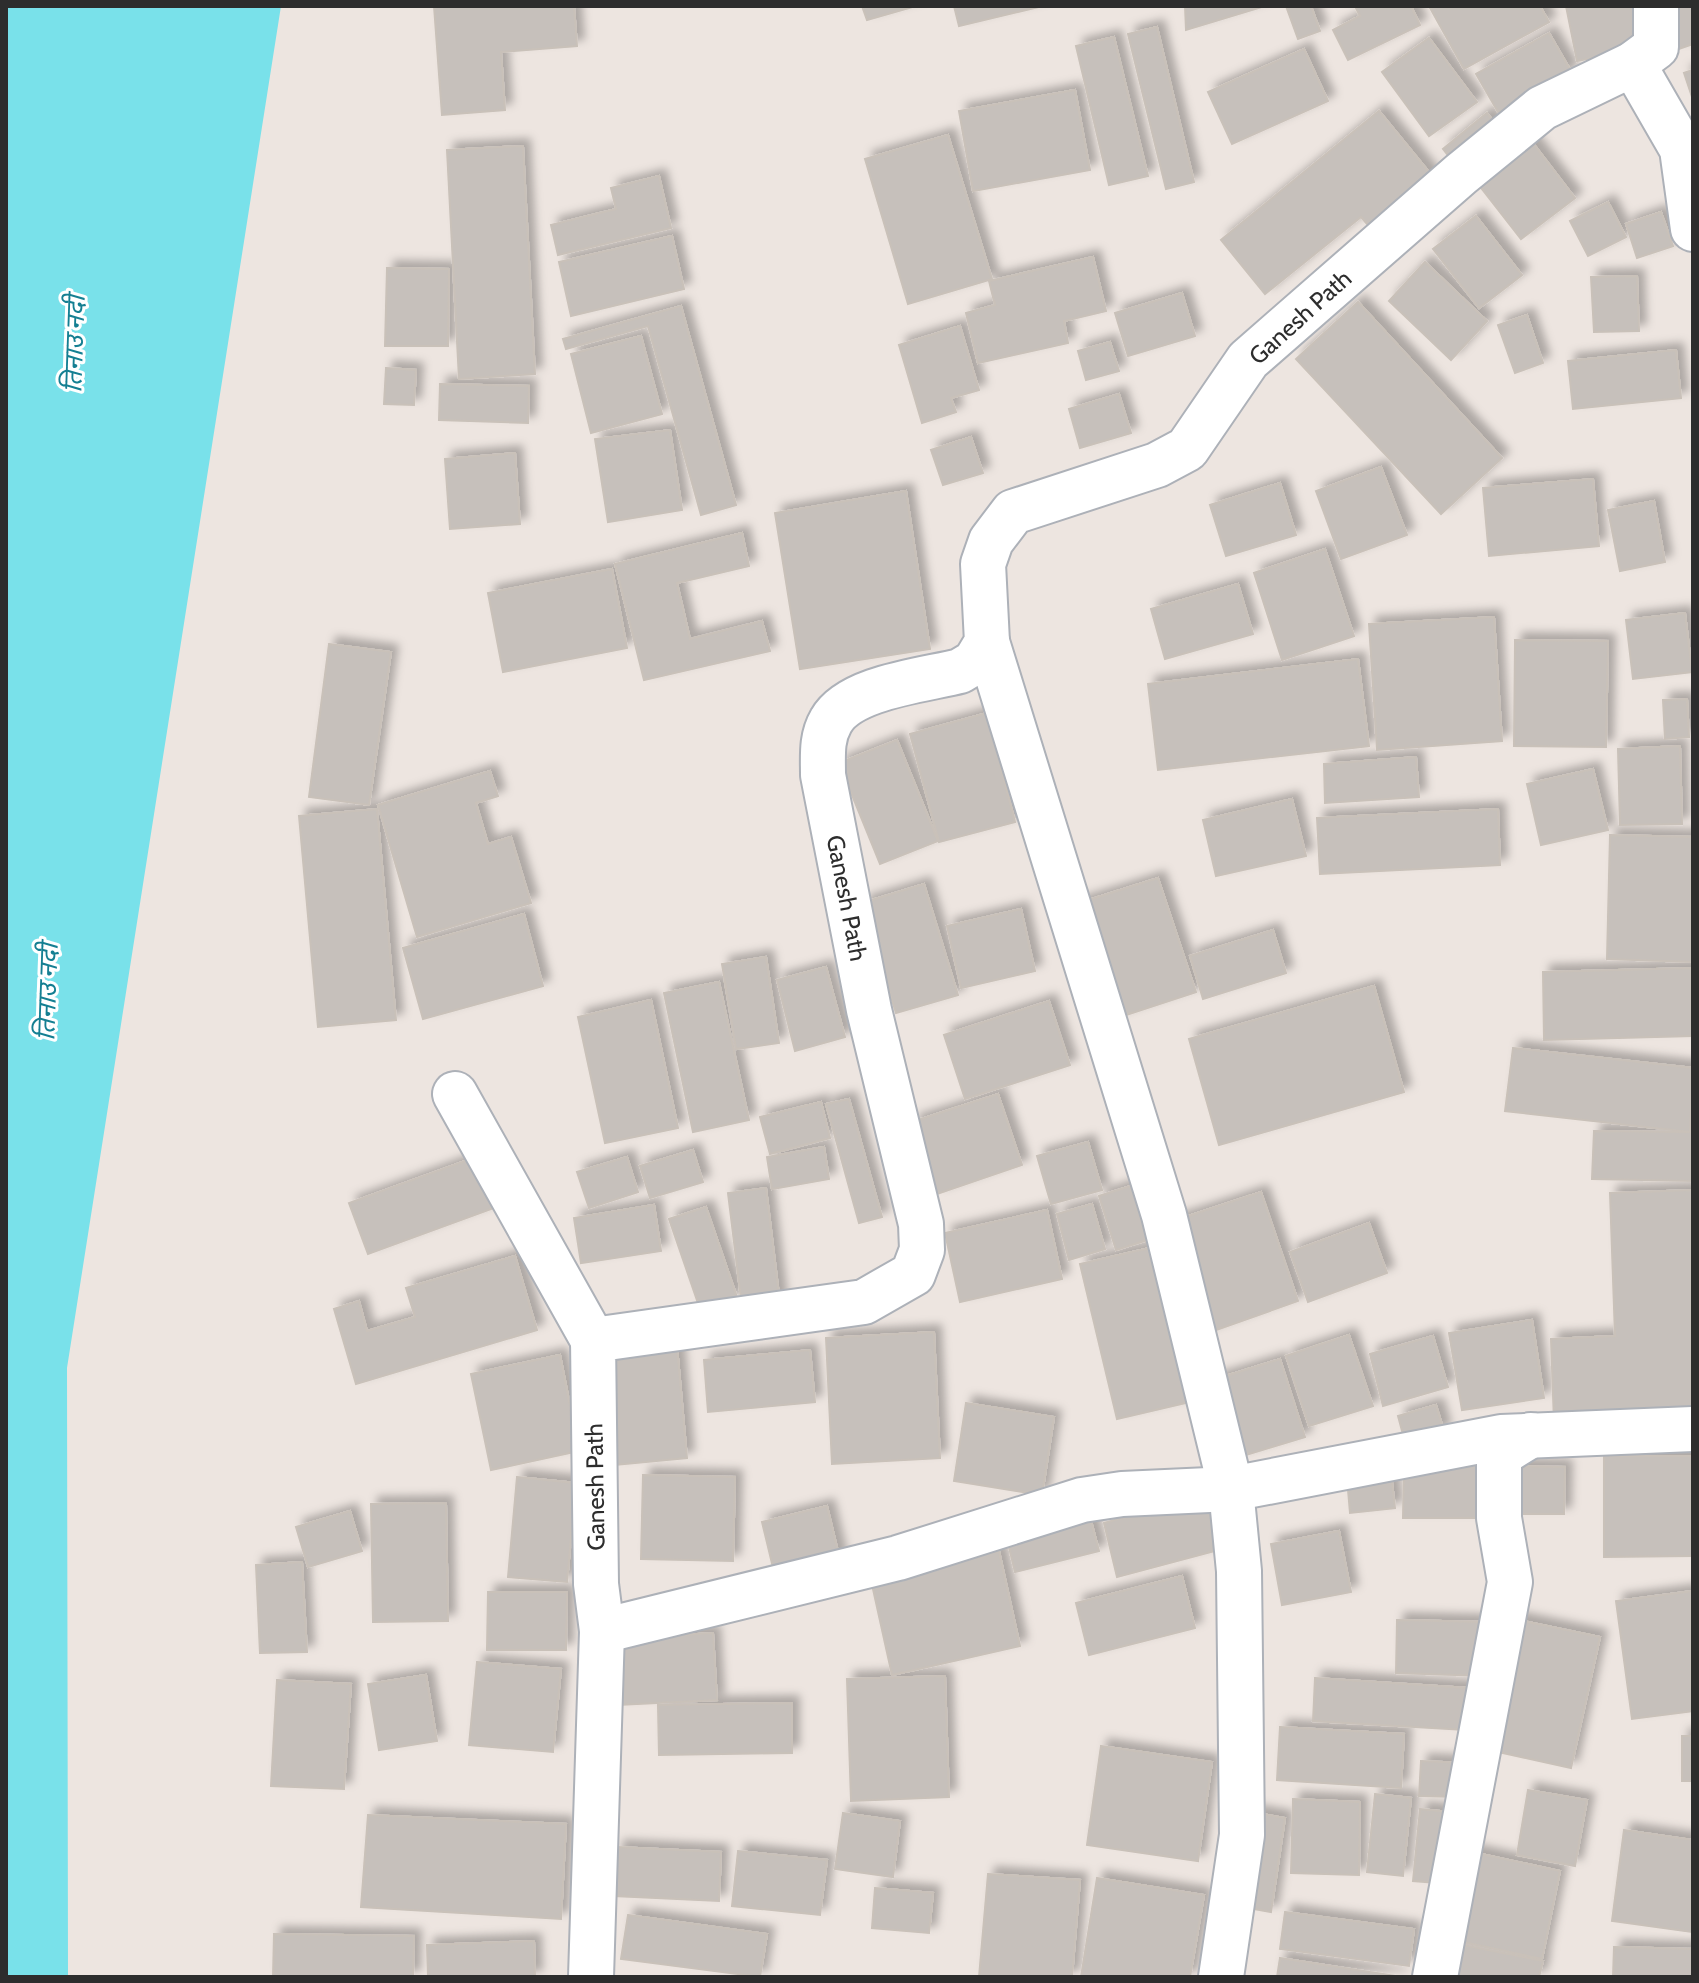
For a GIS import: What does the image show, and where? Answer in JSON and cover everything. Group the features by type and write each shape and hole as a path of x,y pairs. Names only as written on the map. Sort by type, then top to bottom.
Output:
{"street":[{"path":"1652,31 1682,149 1693,229"},
{"name":"Ganesh Path","path":"591,1977 602,1631 596,1584 593,1340 864,1302 913,1274 922,1250 921,1224 866,998 823,775 823,741 831,719 855,697 960,671 975,662 987,642 983,564 991,541 1013,512 1157,465 1187,449 1248,360 1461,174 1542,108 1652,31"},
{"path":"987,642 1164,1215 1231,1489 1239,1571 1242,1835 1221,1977"},
{"path":"455,1094 593,1340"},
{"path":"602,1631 898,1558 1082,1500 1122,1494 1231,1489 1501,1437 1693,1429"},
{"path":"1435,1977 1510,1582 1499,1518 1499,1455 1531,1435"}],"water":[{"name":"तिनाउ नदी","path":"6,6 281,6 67,1368 68,1977 6,1977"}],"building":[{"path":"434,6 574,6 577,46 501,52 505,110 442,115"},
{"path":"862,6 916,6 867,20"},
{"path":"954,6 1043,6 959,26"},
{"path":"1185,6 1265,6 1186,30"},
{"path":"1286,6 1311,6 1320,31 1298,39"},
{"path":"1355,6 1411,6 1420,25 1348,60 1333,30 1360,16"},
{"path":"1429,6 1540,6 1549,22 1464,69"},
{"path":"1566,6 1637,6 1645,47 1577,61"},
{"path":"1667,6 1693,6 1693,44 1679,49"},
{"path":"1157,27 1194,182 1166,189 1128,34"},
{"path":"1549,33 1571,71 1498,112 1476,74"},
{"path":"1114,37 1148,176 1109,185 1076,46"},
{"path":"1429,38 1477,102 1429,136 1382,72"},
{"path":"1304,49 1328,101 1232,144 1208,92"},
{"path":"1693,70 1693,100 1684,73"},
{"path":"1075,90 1090,170 973,191 959,111"},
{"path":"1379,111 1438,183 1375,233 1361,217 1265,294 1221,240"},
{"path":"1487,113 1498,127 1454,163 1443,149"},
{"path":"1526,134 1575,198 1521,239 1471,175"},
{"path":"948,135 992,279 908,304 865,159"},
{"path":"523,146 535,374 459,379 447,150"},
{"path":"659,176 671,228 558,255 551,225 616,209 611,188"},
{"path":"1608,202 1626,237 1588,256 1570,221"},
{"path":"1661,212 1673,246 1637,258 1626,224"},
{"path":"1476,216 1522,275 1479,308 1433,249"},
{"path":"672,236 684,289 571,316 559,262"},
{"path":"1093,257 1106,311 1064,321 1068,343 978,363 966,313 995,305 989,281"},
{"path":"1425,262 1487,321 1451,360 1389,301"},
{"path":"387,268 449,269 448,346 385,346"},
{"path":"1637,276 1639,331 1594,332 1591,277"},
{"path":"1182,293 1195,336 1128,356 1115,313"},
{"path":"1358,302 1502,458 1441,514 1296,359"},
{"path":"681,306 736,505 701,515 648,326 566,349 563,339"},
{"path":"1527,315 1543,363 1515,373 1498,325"},
{"path":"960,326 979,390 951,398 956,412 922,423 899,345"},
{"path":"641,336 662,414 591,433 571,354"},
{"path":"1110,342 1119,371 1086,380 1078,351"},
{"path":"1676,350 1681,398 1573,409 1568,361"},
{"path":"386,368 416,370 414,405 384,404"},
{"path":"440,384 529,386 528,423 439,420"},
{"path":"1119,394 1131,433 1080,448 1069,409"},
{"path":"670,430 682,510 608,522 595,439"},
{"path":"971,437 983,473 943,485 931,450"},
{"path":"515,453 520,524 450,529 445,459"},
{"path":"1381,467 1407,535 1341,559 1316,491"},
{"path":"1593,479 1599,546 1489,556 1483,488"},
{"path":"1280,483 1296,535 1226,556 1210,505"},
{"path":"906,491 930,649 800,669 775,513"},
{"path":"1654,501 1665,562 1620,571 1608,510"},
{"path":"742,533 749,566 677,583 690,639 762,621 770,651 644,680 615,564"},
{"path":"1325,549 1354,636 1282,660 1254,573"},
{"path":"612,569 627,648 503,672 488,593"},
{"path":"1238,584 1253,634 1165,659 1151,609"},
{"path":"1685,613 1692,672 1633,679 1626,620"},
{"path":"1494,617 1502,741 1377,750 1369,624"},
{"path":"1515,640 1608,641 1606,747 1514,746"},
{"path":"329,644 391,652 369,805 309,797"},
{"path":"1358,659 1369,746 1158,770 1148,684"},
{"path":"1687,699 1689,737 1665,739 1663,700"},
{"path":"987,713 1015,822 939,842 910,734"},
{"path":"897,740 938,841 880,864 839,763"},
{"path":"1680,746 1682,824 1620,825 1618,749"},
{"path":"1416,757 1419,797 1325,803 1324,764"},
{"path":"1593,769 1608,830 1541,845 1527,784"},
{"path":"490,771 498,796 476,803 488,844 511,837 531,903 417,937 378,805"},
{"path":"1292,799 1306,856 1216,876 1203,820"},
{"path":"377,809 396,1020 318,1027 299,816"},
{"path":"1498,809 1500,865 1320,874 1317,818"},
{"path":"1610,835 1693,837 1693,962 1607,959"},
{"path":"1158,878 1196,992 1114,1019 1076,904"},
{"path":"924,884 958,995 896,1013 862,903"},
{"path":"1021,909 1035,971 961,988 947,926"},
{"path":"524,914 543,986 423,1019 403,948"},
{"path":"1273,930 1286,973 1203,999 1190,956"},
{"path":"766,957 779,1043 736,1049 722,964"},
{"path":"826,967 845,1037 795,1051 777,980"},
{"path":"1693,968 1693,1036 1544,1040 1543,972"},
{"path":"719,982 749,1120 693,1132 664,993"},
{"path":"1374,986 1404,1092 1219,1145 1189,1039"},
{"path":"651,1000 678,1128 605,1143 578,1017"},
{"path":"1049,1001 1070,1065 965,1099 944,1035"},
{"path":"1513,1048 1693,1068 1690,1132 1505,1111"},
{"path":"998,1094 1022,1165 937,1194 912,1122"},
{"path":"849,1099 882,1217 859,1223 826,1104"},
{"path":"821,1102 830,1138 770,1154 760,1117"},
{"path":"1594,1131 1693,1132 1693,1181 1592,1179"},
{"path":"1088,1142 1102,1190 1051,1204 1037,1156"},
{"path":"824,1147 829,1179 772,1189 767,1157"},
{"path":"693,1150 703,1182 650,1198 640,1166"},
{"path":"476,1157 494,1208 368,1254 349,1203"},
{"path":"627,1157 638,1192 589,1208 577,1172"},
{"path":"1140,1183 1157,1237 1116,1250 1099,1196"},
{"path":"766,1188 780,1303 742,1307 728,1193"},
{"path":"1693,1190 1693,1416 1554,1422 1551,1339 1615,1336 1610,1193"},
{"path":"1261,1192 1298,1301 1205,1334 1167,1223"},
{"path":"1092,1204 1105,1249 1069,1260 1057,1214"},
{"path":"654,1205 661,1251 581,1263 574,1218"},
{"path":"706,1207 737,1297 700,1309 669,1219"},
{"path":"1047,1210 1062,1279 960,1302 945,1233"},
{"path":"1369,1223 1387,1273 1308,1302 1290,1252"},
{"path":"1154,1247 1190,1402 1117,1419 1080,1264"},
{"path":"515,1256 537,1330 356,1384 334,1309 359,1301 367,1331 415,1317 406,1288"},
{"path":"1532,1320 1544,1398 1462,1410 1449,1333"},
{"path":"934,1332 940,1458 832,1464 826,1338"},
{"path":"1349,1335 1373,1406 1309,1426 1286,1356"},
{"path":"1433,1336 1448,1387 1383,1406 1370,1354"},
{"path":"677,1346 687,1458 615,1465 604,1354"},
{"path":"810,1350 815,1402 708,1412 704,1360"},
{"path":"560,1355 579,1451 491,1470 471,1374"},
{"path":"1280,1359 1305,1437 1236,1458 1213,1380"},
{"path":"966,1403 1054,1417 1042,1495 954,1481"},
{"path":"1436,1405 1444,1431 1405,1442 1398,1416"},
{"path":"1604,1456 1693,1456 1693,1556 1604,1557"},
{"path":"1404,1466 1491,1466 1491,1518 1403,1518"},
{"path":"1505,1466 1565,1467 1564,1514 1505,1514"},
{"path":"1391,1473 1395,1508 1350,1513 1347,1478"},
{"path":"643,1475 735,1477 733,1561 641,1559"},
{"path":"517,1477 576,1483 567,1582 508,1577"},
{"path":"1207,1495 1222,1549 1117,1577 1104,1523"},
{"path":"446,1503 448,1621 373,1622 371,1504"},
{"path":"827,1506 841,1564 776,1580 762,1522"},
{"path":"350,1511 362,1551 308,1567 296,1527"},
{"path":"1090,1517 1099,1551 1015,1572 1007,1539"},
{"path":"1339,1531 1351,1592 1282,1605 1271,1544"},
{"path":"999,1551 1020,1646 892,1675 871,1580"},
{"path":"302,1562 307,1652 260,1653 256,1565"},
{"path":"1182,1576 1195,1628 1089,1655 1076,1603"},
{"path":"1693,1591 1693,1711 1632,1719 1616,1601"},
{"path":"488,1592 567,1592 566,1650 487,1650"},
{"path":"1509,1618 1600,1637 1571,1768 1480,1748"},
{"path":"1397,1620 1487,1622 1485,1676 1396,1673"},
{"path":"713,1633 717,1700 618,1705 615,1639"},
{"path":"477,1662 561,1669 553,1752 469,1745"},
{"path":"426,1675 437,1741 379,1750 368,1684"},
{"path":"945,1676 949,1797 851,1801 847,1679"},
{"path":"1315,1678 1468,1688 1465,1730 1313,1721"},
{"path":"277,1680 351,1684 344,1789 271,1786"},
{"path":"792,1703 792,1753 659,1755 658,1705"},
{"path":"1280,1727 1404,1734 1401,1788 1277,1780"},
{"path":"1682,1736 1693,1736 1693,1781 1682,1781"},
{"path":"1101,1746 1212,1762 1198,1861 1087,1845"},
{"path":"1421,1761 1464,1763 1462,1797 1419,1796"},
{"path":"1528,1790 1587,1800 1575,1866 1517,1855"},
{"path":"1375,1794 1411,1798 1403,1876 1367,1872"},
{"path":"1293,1799 1360,1802 1359,1875 1291,1873"},
{"path":"1420,1809 1459,1813 1450,1884 1413,1881"},
{"path":"1251,1812 1285,1818 1271,1912 1237,1906"},
{"path":"843,1813 900,1821 893,1877 835,1869"},
{"path":"368,1815 566,1824 561,1919 361,1907"},
{"path":"1624,1830 1693,1840 1693,1932 1612,1921"},
{"path":"617,1847 721,1852 719,1901 614,1896"},
{"path":"1463,1850 1560,1871 1542,1959 1444,1938"},
{"path":"738,1851 827,1860 820,1915 732,1906"},
{"path":"988,1874 1080,1880 1072,1977 979,1977"},
{"path":"1097,1878 1204,1895 1190,1977 1081,1977"},
{"path":"875,1888 933,1893 929,1933 872,1928"},
{"path":"1285,1912 1414,1929 1409,1966 1280,1949"},
{"path":"628,1915 767,1934 760,1977 621,1959"},
{"path":"274,1934 414,1936 413,1977 273,1977"},
{"path":"534,1941 535,1977 428,1977 427,1945"},
{"path":"1448,1942 1543,1961 1539,1977 1441,1977"},
{"path":"1614,1947 1693,1949 1693,1977 1613,1977"},
{"path":"1280,1958 1402,1977 1277,1977"}]}
